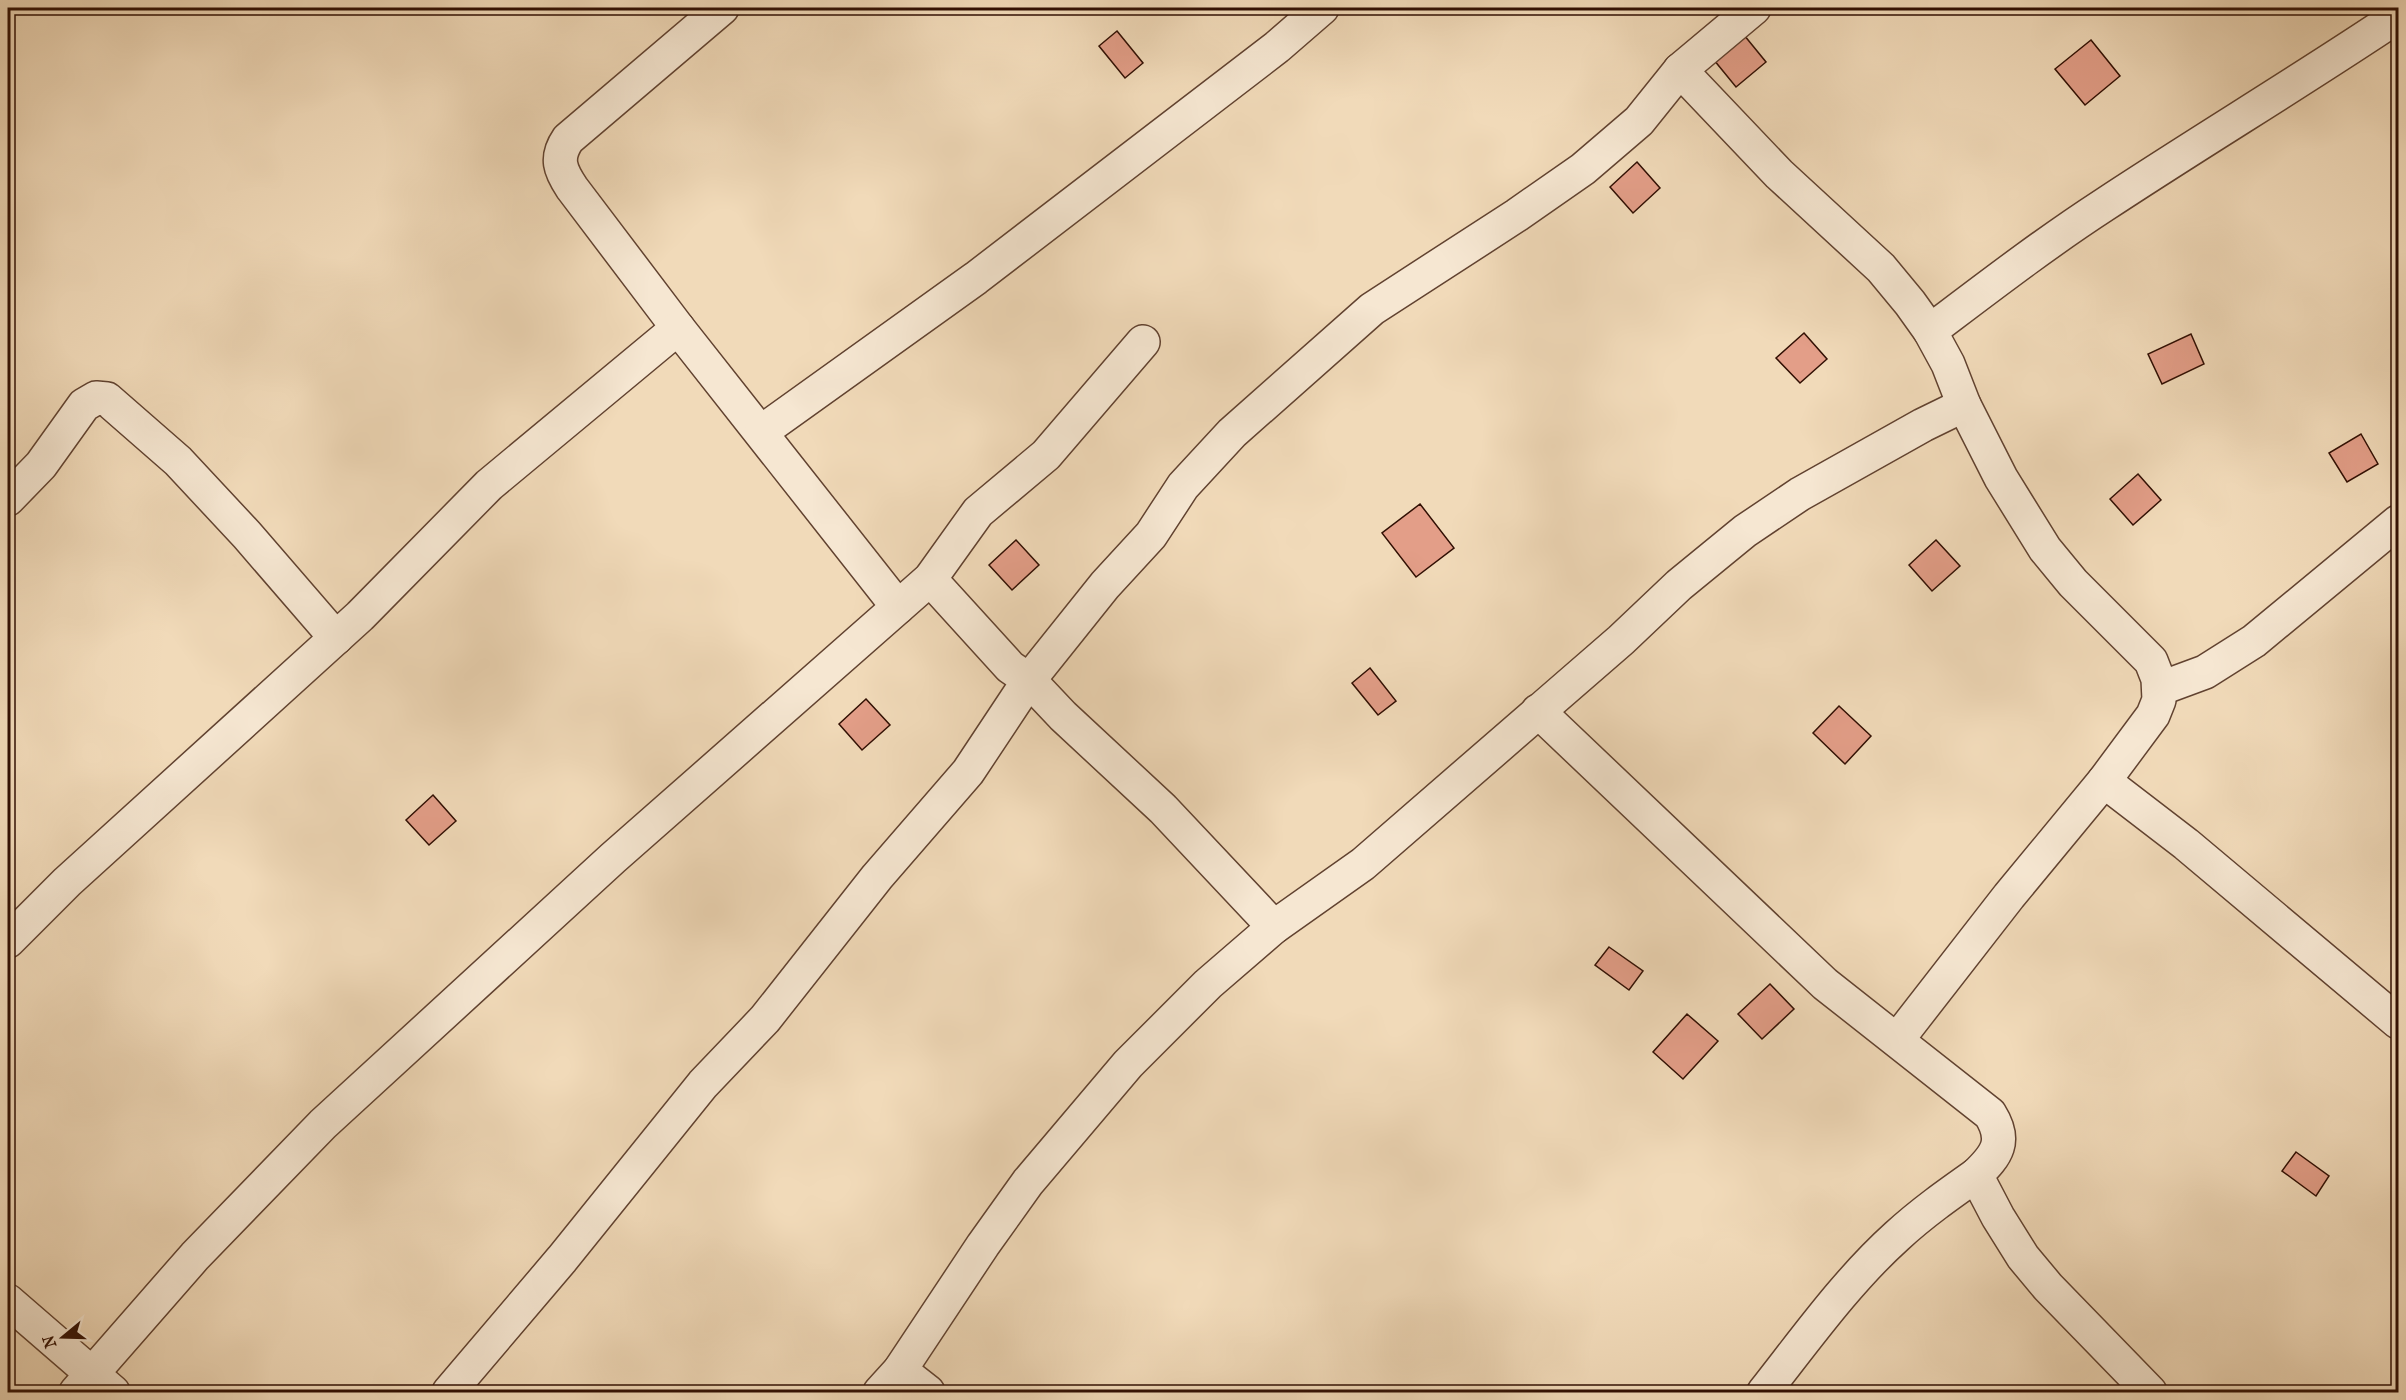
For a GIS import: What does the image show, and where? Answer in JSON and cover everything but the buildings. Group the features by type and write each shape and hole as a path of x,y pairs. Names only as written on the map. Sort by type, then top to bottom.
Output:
{"street":[{"path":"722,8 568,139 561,148 558,159 563,174 572,188 678,328 898,607"},
{"path":"761,432 976,278 1277,47 1322,8"},
{"path":"449,1392 562,1259 704,1084 765,1019 877,877 968,772 1029,680 1104,585 1151,536 1183,486 1232,433 1372,309 1583,169 1639,120 1680,70 1754,8"},
{"path":"1930,331 2103,206 2281,94 2398,16"},
{"path":"1680,70 1779,174 1881,268 1930,331 1948,364 1964,405 2001,478 2045,549 2073,583 2151,661 2160,689 2159,700 2153,715 2104,782 2009,896 1897,1040"},
{"path":"8,941 67,882 336,639 489,485 678,328"},
{"path":"8,1301 94,1386 195,1256 323,1124 604,866 930,579 978,512 1046,454 1143,342"},
{"path":"8,499 41,465 84,405 96,398 107,399 178,460 247,535 336,639"},
{"path":"928,1392 890,1381 1028,1182 1128,1064 1208,984 1274,927 1363,864 1621,640 1678,585 1745,531 1800,494 1923,425 1964,405"},
{"path":"2160,689 2205,672 2254,641 2398,522"},
{"path":"930,579 1010,667 1029,680 1063,716 1163,809 1274,927"},
{"path":"1538,711 1824,984 1990,1114 1998,1127 1999,1141 1992,1159 1977,1175 1927,1209 1894,1238 1846,1291 1764,1392"},
{"path":"2104,782 2186,844 2398,1022"},
{"path":"1977,1175 1998,1217 2024,1257 2048,1287 2150,1392"}]}
